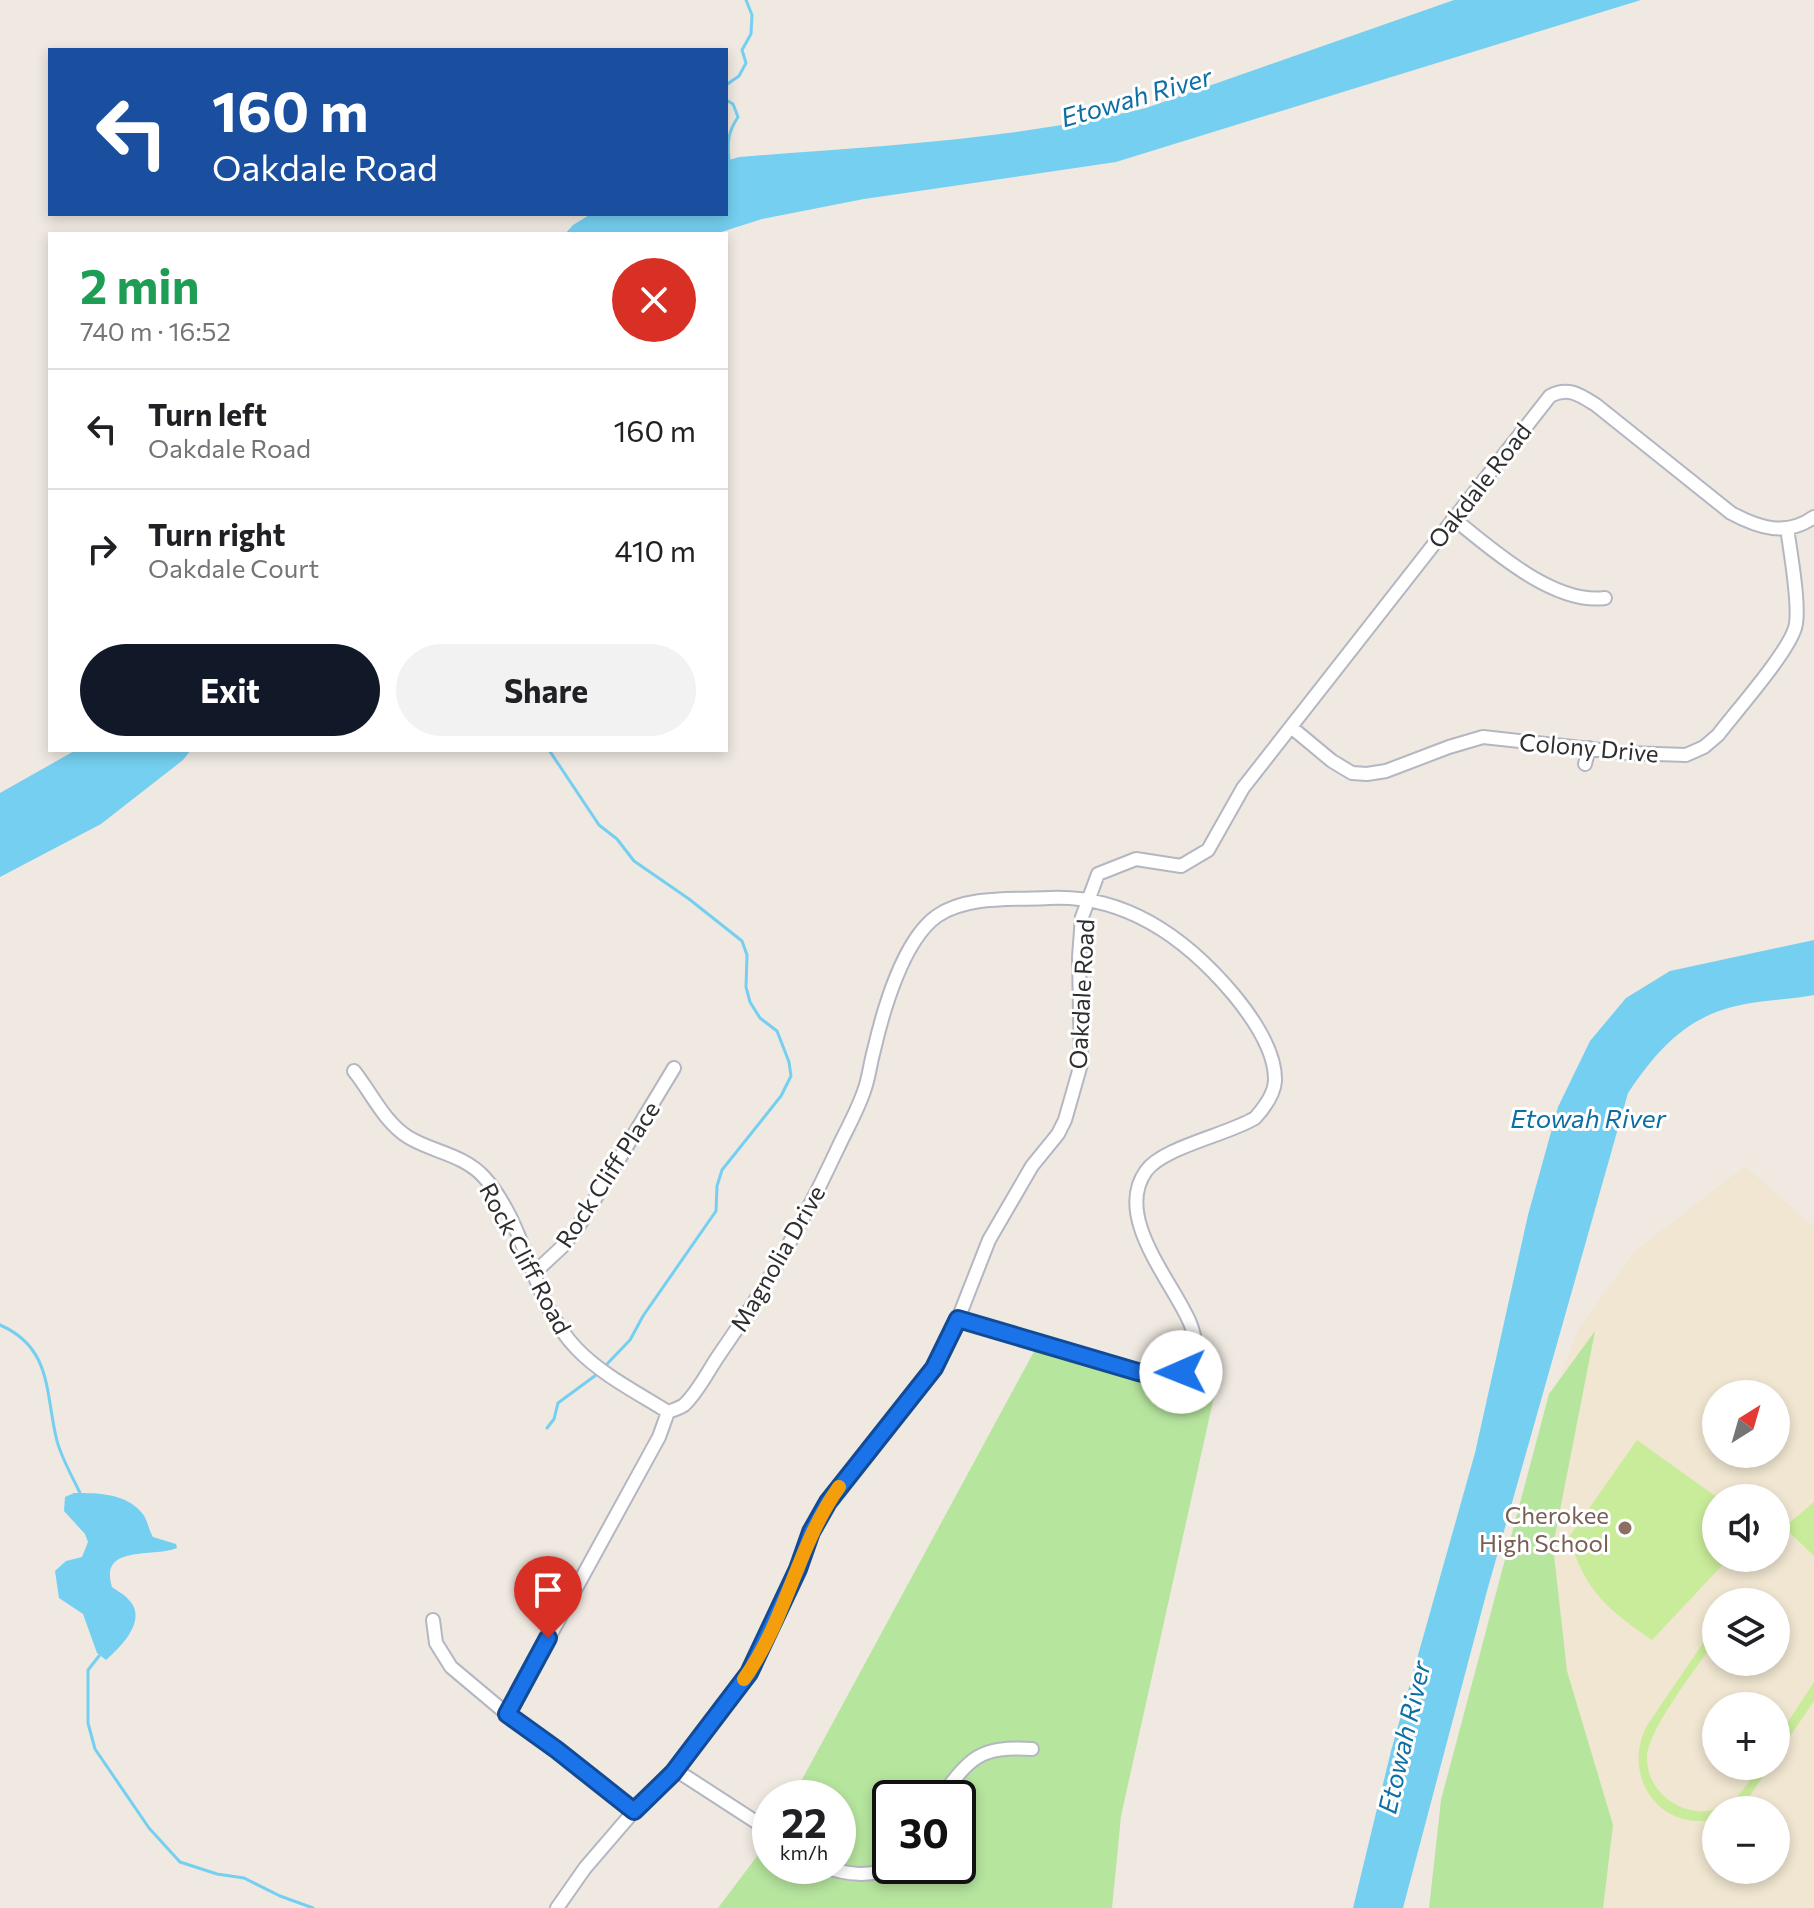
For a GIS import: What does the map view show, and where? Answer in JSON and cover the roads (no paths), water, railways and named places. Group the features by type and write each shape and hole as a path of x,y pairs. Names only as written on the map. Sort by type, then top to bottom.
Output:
{"street":[{"name":"Oakdale Road","path":"557,1908 585,1868 634,1811 673,1773 749,1673 798,1569 811,1532 828,1502 934,1368 958,1319 989,1240 1032,1166 1058,1134 1074,1096 1081,1064 1079,957 1082,917 1098,874 1136,859 1181,866 1208,850 1235,798 1550,396 1570,391 1596,405 1731,513 1754,525 1787,528"},
{"path":"1787,528 1801,526 1814,517"},
{"path":"1453,518 1497,554 1561,592 1590,600 1605,598"},
{"name":"Colony Drive","path":"1291,727 1332,761 1352,773 1386,771 1483,737 1565,748 1686,755 1704,747 1718,735 1788,644 1796,626 1787,528"},
{"path":"1585,764 1589,748"},
{"name":"Magnolia Drive","path":"507,1714 659,1437 668,1412 683,1406 737,1329 816,1194 864,1091 874,1047 897,978 919,934 936,917 964,904 1059,898 1088,899 1153,922 1198,957 1241,1003 1265,1043 1275,1082 1264,1108 1255,1118 1157,1160 1140,1180 1137,1205 1145,1237 1156,1263 1190,1321 1195,1340 1187,1366 1181,1372 1156,1376 958,1319"},
{"name":"Rock Cliff Place","path":"534,1273 578,1227 674,1068"},
{"name":"Rock Cliff Road","path":"354,1071 378,1105 407,1137 454,1157 483,1176 502,1202 553,1315 576,1349 668,1412"},
{"path":"433,1620 436,1643 451,1667 634,1811"},
{"path":"955,1780 970,1761 984,1752 1001,1747 1032,1749"},
{"path":"673,1773 682,1774 752,1819"}],"water":[{"name":"Etowah River","path":"1454,0 1641,0 1116,162 864,199 762,219 721,232 567,232 588,216 728,216 728,160 739,157 995,135 1146,108"},
{"path":"72,752 189,752 101,824 0,877 0,793"},
{"name":"Etowah River","path":"1814,940 1814,995 1742,1005 1699,1020 1660,1051 1628,1093 1487,1591 1403,1908 1353,1908 1391,1751 1475,1453 1528,1215 1558,1107 1590,1041 1626,998 1670,971"},
{"path":"74,1493 101,1494 128,1501 144,1516 153,1537 176,1544 177,1548 130,1555 113,1564 110,1573 112,1587 128,1599 136,1615 130,1632 106,1660 97,1653 83,1614 59,1598 55,1571 66,1561 82,1557 88,1542 85,1534 64,1511 65,1497"}],"waterway":[{"path":"728,84 739,76 746,63 742,50 751,34 752,15 746,0"},
{"path":"728,101 733,104 738,117 729,137 728,148"},
{"path":"728,148 729,160"},
{"path":"550,752 599,825 617,839 634,861 742,941 747,955 746,987 750,1002 760,1018 777,1031 791,1076 781,1096 722,1170 717,1186 716,1211 643,1316 630,1340 607,1364"},
{"path":"0,1325 30,1346 38,1359 48,1390 59,1448 80,1493"},
{"path":"547,1428 554,1419 558,1403 596,1375"},
{"path":"99,1656 88,1670 88,1723 95,1749 149,1828 180,1862 217,1874 244,1878 313,1908"}],"place":[{"name":"Cherokee High School","path":"1625,1528"}]}
